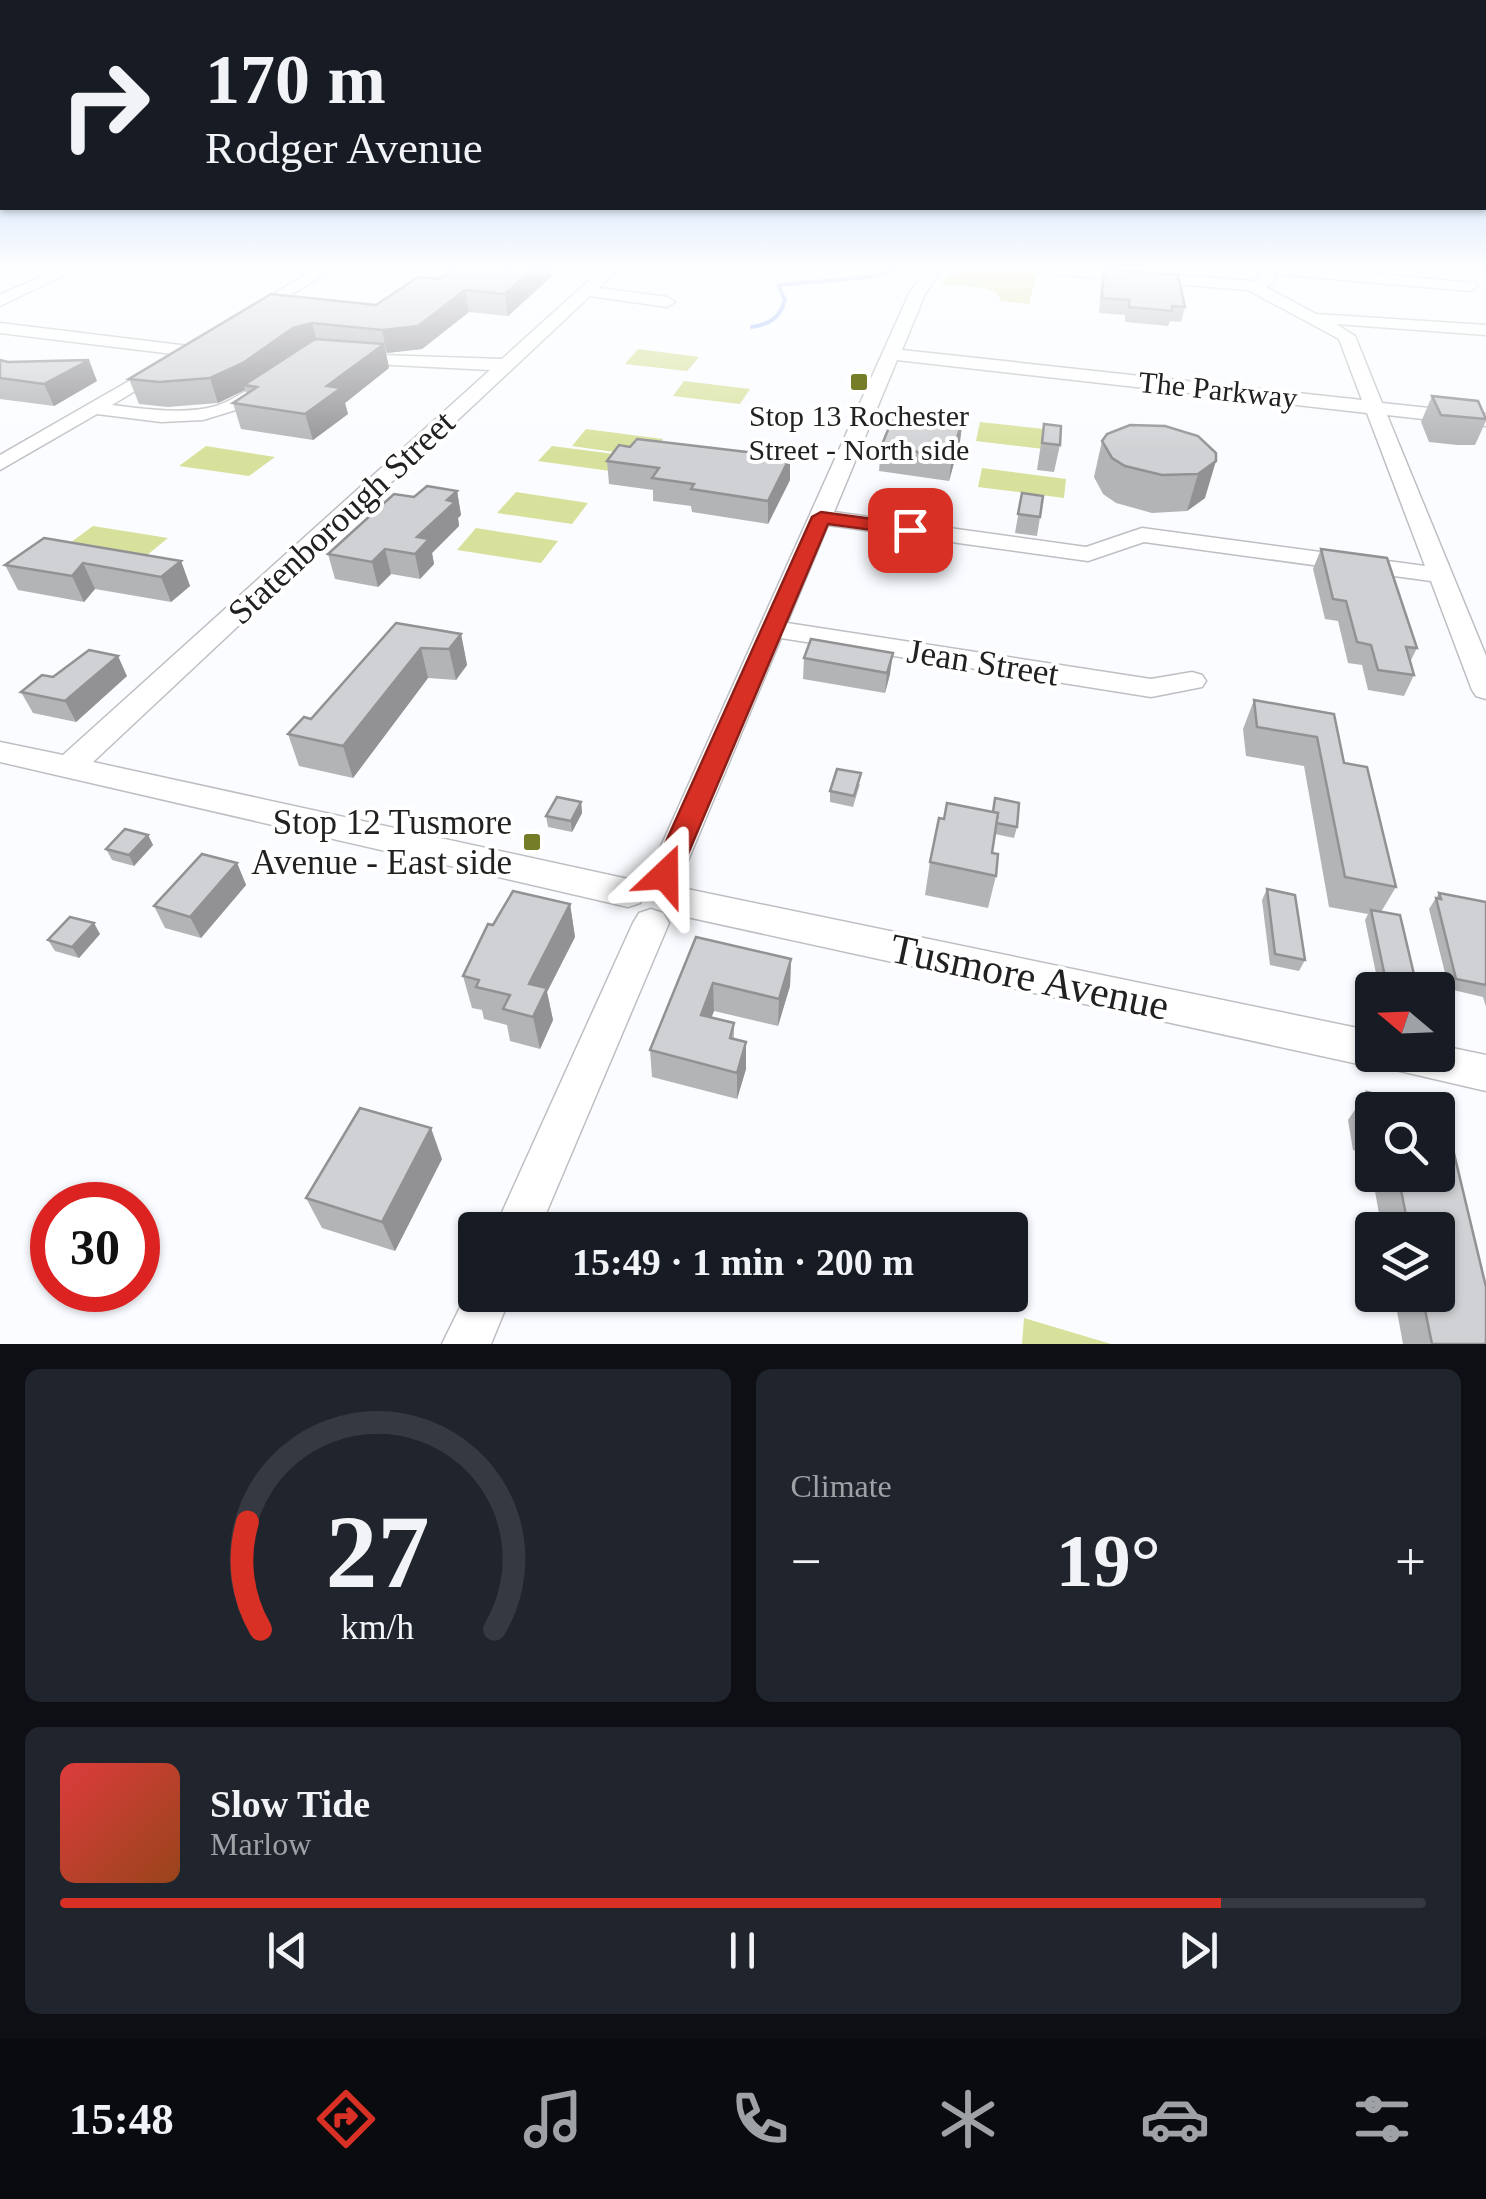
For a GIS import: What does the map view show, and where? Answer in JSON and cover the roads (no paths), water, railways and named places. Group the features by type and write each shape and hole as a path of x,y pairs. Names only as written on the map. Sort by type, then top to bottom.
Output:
{"street":[{"path":"0,464 197,347 7,329"},
{"name":"Statenborough Street","path":"69,768 545,329"},
{"path":"0,752 674,919 676,889 774,629 902,329"},
{"path":"1332,329 1346,336 1486,690"},
{"name":"The Parkway","path":"891,354 1486,420"},
{"path":"336,356 387,362 426,359 506,365"},
{"path":"93,408 179,420 242,404 280,378"},
{"path":"821,517 1088,554 1142,535 1440,575"},
{"name":"Jean Street","path":"774,629 1151,688 1192,681"},
{"name":"Tusmore Avenue","path":"676,889 1355,1045"},
{"path":"523,1212 639,908"},
{"path":"1455,1066 1486,1073"},
{"path":"466,1344 480,1312"}],"place":[{"name":"Stop 13 Rochester Street - North side","path":"859,382"},
{"name":"Stop 12 Tusmore Avenue - East side","path":"532,842"}]}
